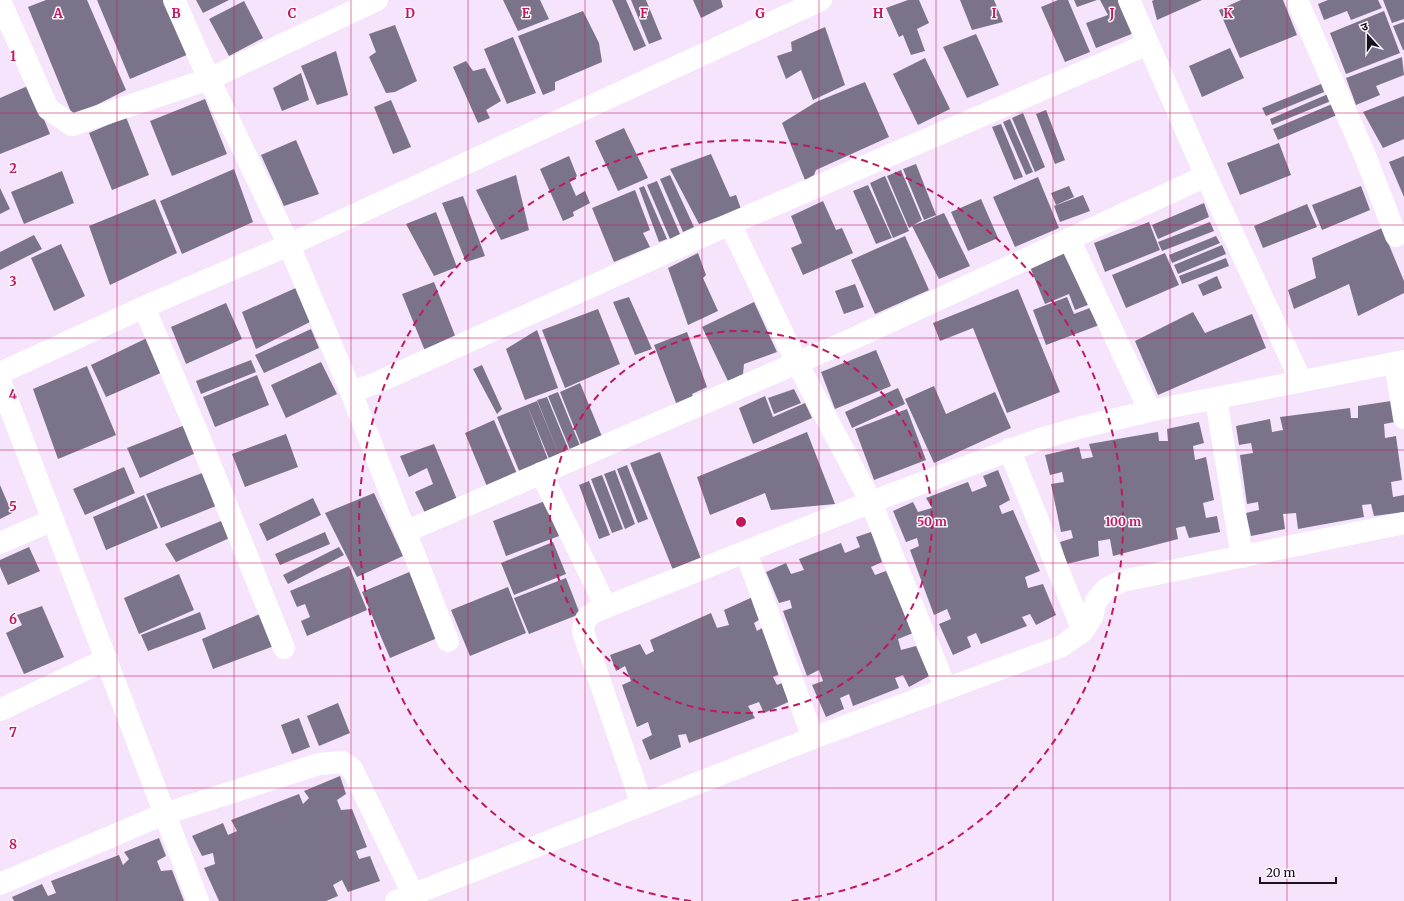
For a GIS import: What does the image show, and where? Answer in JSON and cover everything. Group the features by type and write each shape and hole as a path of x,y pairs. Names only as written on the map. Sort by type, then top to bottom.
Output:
{"street":[{"path":"174,0 209,79 288,245 351,392 448,641"},
{"path":"0,1 48,109 72,125 209,79 377,0"},
{"path":"0,373 144,307 288,245 821,0"},
{"path":"1129,0 1206,176 1301,381"},
{"path":"1297,0 1366,158 1396,236"},
{"path":"351,392 376,383 730,224 1148,44"},
{"path":"405,532 797,363 1206,176"},
{"path":"730,224 797,363 871,502 946,689"},
{"path":"1069,239 1150,411"},
{"path":"144,307 195,427 284,648"},
{"path":"642,805 583,632 584,622 587,616 606,607 871,502 1009,449 1082,427 1150,411 1400,362 1404,418"},
{"path":"0,381 198,901"},
{"path":"1216,399 1242,557"},
{"path":"1009,449 1083,631"},
{"path":"542,474 606,607"},
{"path":"0,543 53,520"},
{"path":"0,884 164,814 319,764 342,762 352,769 405,898 813,738 1062,646 1083,631 1092,617 1096,601 1106,589 1122,581 1404,524"},
{"path":"746,552 813,738"},
{"path":"0,710 107,659"}],"building":[{"path":"46,0 87,0 126,90 73,117 28,7"},
{"path":"97,0 166,0 189,54 130,79"},
{"path":"196,0 229,0 203,13"},
{"path":"503,0 540,0 549,19 518,31"},
{"path":"612,0 626,0 646,46 634,51"},
{"path":"631,0 646,0 662,39 649,44"},
{"path":"693,0 721,0 723,7 701,18"},
{"path":"908,0 919,0 929,23 917,29 925,51 911,55 903,35 899,37 886,8"},
{"path":"960,0 994,0 1003,22 972,30"},
{"path":"1058,0 1068,0 1090,52 1065,62 1041,7"},
{"path":"1074,0 1097,0 1077,7"},
{"path":"1100,0 1119,0 1134,33 1096,48 1086,23 1108,15"},
{"path":"1202,0 1157,20 1152,1"},
{"path":"1241,0 1283,0 1297,35 1240,58 1219,10"},
{"path":"1328,0 1378,0 1382,8 1351,20 1347,11 1324,20 1318,4"},
{"path":"1383,0 1404,0 1404,19 1392,23"},
{"path":"244,1 263,38 229,56 209,19"},
{"path":"583,11 599,43 602,62 555,82 555,90 543,95 518,36"},
{"path":"1384,11 1400,53 1346,74 1330,33"},
{"path":"1404,22 1404,50 1403,50 1393,26"},
{"path":"395,25 417,81 395,92 386,93 369,57 376,52 369,34"},
{"path":"825,27 845,85 813,100 801,70 786,79 777,56 792,51 791,42"},
{"path":"976,34 999,85 967,98 943,47"},
{"path":"513,37 536,93 507,104 484,49"},
{"path":"1230,48 1244,78 1202,97 1189,66"},
{"path":"336,51 348,95 317,105 301,66"},
{"path":"1402,57 1404,75 1376,86 1380,95 1356,105 1346,78"},
{"path":"925,58 950,109 918,125 893,74"},
{"path":"466,61 473,71 485,68 501,101 486,110 490,118 478,123 453,67"},
{"path":"301,73 309,100 282,111 273,88"},
{"path":"865,82 889,137 816,170 814,175 805,180 782,123 816,102"},
{"path":"1321,84 1324,92 1266,116 1262,108"},
{"path":"30,85 50,134 0,154 0,98"},
{"path":"1328,94 1331,101 1272,125 1270,119"},
{"path":"1404,96 1404,139 1383,148 1363,112"},
{"path":"205,99 227,154 172,176 150,121"},
{"path":"391,100 411,147 393,154 374,107"},
{"path":"1332,104 1337,115 1278,140 1273,129"},
{"path":"1046,110 1065,160 1055,164 1036,114"},
{"path":"1023,113 1045,167 1035,172 1012,118"},
{"path":"126,117 149,175 112,190 89,133"},
{"path":"1010,119 1033,172 1026,175 1003,122"},
{"path":"1001,124 1023,177 1014,180 992,127"},
{"path":"624,128 648,178 618,191 595,141"},
{"path":"296,140 319,194 284,206 261,155"},
{"path":"1279,143 1291,175 1240,195 1227,163"},
{"path":"711,154 730,197 736,195 741,209 699,224 670,169"},
{"path":"569,156 577,176 570,182 576,196 585,191 590,203 573,212 574,216 563,221 540,169"},
{"path":"1404,156 1404,197 1389,162"},
{"path":"916,164 936,215 924,220 903,169"},
{"path":"234,169 253,222 182,254 160,201"},
{"path":"901,170 922,220 909,228 887,176"},
{"path":"62,171 74,203 24,224 11,192"},
{"path":"516,175 529,230 501,240 476,190"},
{"path":"670,175 694,227 683,232 660,179"},
{"path":"885,176 909,231 893,238 870,183"},
{"path":"1038,177 1059,228 1015,247 993,197"},
{"path":"657,181 680,234 670,239 647,185"},
{"path":"868,185 892,238 876,244 853,191"},
{"path":"644,186 667,239 659,242 639,188"},
{"path":"1069,186 1074,197 1056,205 1051,193"},
{"path":"1361,186 1370,210 1322,230 1312,205"},
{"path":"0,188 10,209 0,214"},
{"path":"635,190 650,230 643,233 650,247 614,262 592,208"},
{"path":"1083,195 1090,211 1060,222 1054,206"},
{"path":"463,196 485,256 466,262 442,203"},
{"path":"155,199 177,253 110,285 89,226"},
{"path":"981,199 998,238 968,251 951,212"},
{"path":"823,201 836,230 842,228 853,253 803,275 791,248 802,243 791,216"},
{"path":"1204,203 1209,217 1158,239 1152,225"},
{"path":"1307,204 1317,227 1263,248 1254,226"},
{"path":"436,212 457,267 434,276 406,224"},
{"path":"944,213 970,266 939,279 912,226"},
{"path":"1149,222 1160,250 1105,272 1094,243"},
{"path":"1210,222 1214,231 1162,251 1158,242"},
{"path":"1382,228 1404,281 1404,293 1358,316 1349,284 1294,309 1288,290 1316,278 1312,258"},
{"path":"34,235 42,249 0,270 0,252"},
{"path":"905,236 929,290 875,314 851,260"},
{"path":"1216,236 1220,243 1172,263 1169,255"},
{"path":"61,244 85,296 54,311 31,258"},
{"path":"1072,245 1095,302 1075,310 1069,294 1045,304 1028,262"},
{"path":"1222,245 1226,254 1178,274 1174,265"},
{"path":"698,253 706,275 703,278 718,311 688,325 668,268"},
{"path":"1165,253 1179,285 1126,308 1112,275"},
{"path":"1226,258 1229,266 1182,284 1179,276"},
{"path":"1217,276 1222,288 1203,296 1198,285"},
{"path":"434,282 456,338 425,351 402,294"},
{"path":"855,284 864,307 844,314 835,291"},
{"path":"298,287 314,320 256,349 242,312"},
{"path":"1018,289 1060,392 1007,413 973,328 940,341 933,323"},
{"path":"629,297 652,349 635,355 613,302"},
{"path":"1067,297 1074,314 1095,306 1102,324 1046,345 1033,310"},
{"path":"754,302 777,352 744,364 743,374 728,381 702,327"},
{"path":"226,303 242,339 186,364 171,327"},
{"path":"598,309 620,364 565,388 542,330"},
{"path":"1193,312 1205,333 1252,314 1266,348 1158,395 1135,341"},
{"path":"311,329 319,348 264,373 255,355"},
{"path":"537,330 558,388 525,400 506,349"},
{"path":"687,332 707,387 692,394 694,401 678,408 654,345"},
{"path":"147,338 163,372 106,397 91,365"},
{"path":"876,350 891,386 835,409 821,372"},
{"path":"251,360 256,372 201,394 196,381"},
{"path":"321,362 337,394 286,418 271,385"},
{"path":"482,365 502,409 497,414 473,369"},
{"path":"87,366 116,435 58,459 33,389"},
{"path":"257,375 269,405 215,427 203,397"},
{"path":"580,383 603,439 582,447 560,392"},
{"path":"934,386 946,414 995,392 1011,428 934,463 905,399"},
{"path":"898,388 905,404 852,428 845,412"},
{"path":"794,389 801,403 774,414 768,398"},
{"path":"558,392 581,448 571,452 548,396"},
{"path":"765,396 773,417 805,403 812,418 753,444 739,408"},
{"path":"547,397 570,453 560,457 537,400"},
{"path":"537,401 560,457 550,461 527,405"},
{"path":"1391,401 1395,422 1384,424 1385,438 1396,436 1402,480 1391,482 1393,497 1404,495 1404,512 1374,516 1371,504 1362,505 1364,517 1298,529 1296,513 1283,514 1285,529 1251,536 1246,513 1259,510 1258,502 1247,504 1240,455 1253,453 1251,443 1239,445 1236,426 1270,419 1272,432 1283,430 1280,417 1350,408 1351,418 1358,418 1358,406"},
{"path":"527,405 549,462 520,473 497,417"},
{"path":"907,409 926,460 874,480 855,429"},
{"path":"494,420 518,476 488,489 465,433"},
{"path":"1199,422 1204,443 1193,446 1195,460 1206,457 1214,500 1203,503 1206,518 1217,516 1220,532 1189,538 1185,526 1176,528 1178,539 1113,556 1110,539 1098,541 1099,556 1067,564 1060,542 1073,538 1071,530 1061,532 1051,484 1064,482 1062,472 1050,475 1045,455 1079,447 1082,459 1093,457 1089,444 1158,432 1159,441 1168,441 1167,429"},
{"path":"185,425 198,452 140,478 127,448"},
{"path":"807,432 835,504 771,510 765,493 710,515 697,477"},
{"path":"286,434 298,467 245,487 232,454"},
{"path":"434,444 458,502 426,515 415,492 433,484 427,468 409,477 400,456"},
{"path":"660,452 703,564 675,575 630,463"},
{"path":"627,465 648,519 638,523 617,469"},
{"path":"124,467 135,493 85,515 73,489"},
{"path":"615,470 635,524 625,529 604,474"},
{"path":"998,470 1010,500 999,506 1002,514 1013,510 1040,571 1025,577 1028,588 1043,584 1056,615 1036,625 1030,614 1022,617 1027,626 981,644 976,633 967,637 971,647 953,655 939,624 951,619 947,609 934,615 910,550 919,546 917,538 906,542 893,511 913,502 918,512 932,508 926,498 968,482 972,492 987,486 983,476"},
{"path":"205,472 216,506 161,528 146,494"},
{"path":"602,475 623,529 612,533 591,479"},
{"path":"589,481 610,535 599,539 579,485"},
{"path":"0,485 12,513 0,519"},
{"path":"374,493 403,556 357,577 325,513"},
{"path":"144,495 158,528 106,550 93,517"},
{"path":"313,498 321,515 267,541 259,524"},
{"path":"545,501 559,536 506,556 493,521"},
{"path":"226,519 234,536 176,562 165,544"},
{"path":"325,532 330,544 280,565 275,554"},
{"path":"871,532 882,562 871,567 875,575 886,571 913,633 898,639 901,650 916,646 929,676 909,687 903,675 895,678 899,688 853,706 849,694 840,698 844,709 826,717 812,685 823,681 819,670 807,676 783,611 792,608 790,600 779,603 766,572 786,563 791,574 804,570 799,559 841,543 845,553 860,547 856,537"},
{"path":"553,542 566,574 514,595 501,563"},
{"path":"29,547 40,571 8,585 0,567 0,560"},
{"path":"339,547 344,555 288,584 283,575"},
{"path":"349,566 367,610 307,636 301,621 310,617 305,604 297,607 290,591"},
{"path":"414,570 442,636 390,658 362,592"},
{"path":"179,574 194,610 139,634 124,598"},
{"path":"566,578 580,614 529,634 514,598"},
{"path":"508,587 526,633 470,656 451,610"},
{"path":"755,596 765,616 754,623 757,631 766,626 785,672 773,677 777,685 787,681 795,699 764,713 759,702 748,706 755,718 689,743 686,734 678,735 681,747 650,760 642,740 652,735 648,722 637,727 622,685 631,681 625,666 616,671 610,655 640,644 646,655 654,651 650,640 711,613 717,628 729,625 724,610"},
{"path":"42,606 64,657 24,674 6,633 22,625 17,615"},
{"path":"200,612 206,629 148,651 141,635"},
{"path":"260,614 274,646 213,669 202,639"},
{"path":"338,703 350,733 319,746 307,716"},
{"path":"299,718 310,747 292,754 281,725"},
{"path":"340,776 346,794 337,800 341,810 352,809 367,847 356,851 359,859 370,856 380,881 348,892 342,880 333,885 338,896 326,901 219,901 204,868 215,864 213,853 202,856 192,836 223,823 228,835 237,831 231,820 299,794 303,804 309,798 304,791"},
{"path":"159,838 166,856 157,861 161,871 172,870 184,901 14,901 12,897 42,884 48,896 56,893 51,881 119,855 123,865 129,859 124,852"}]}
